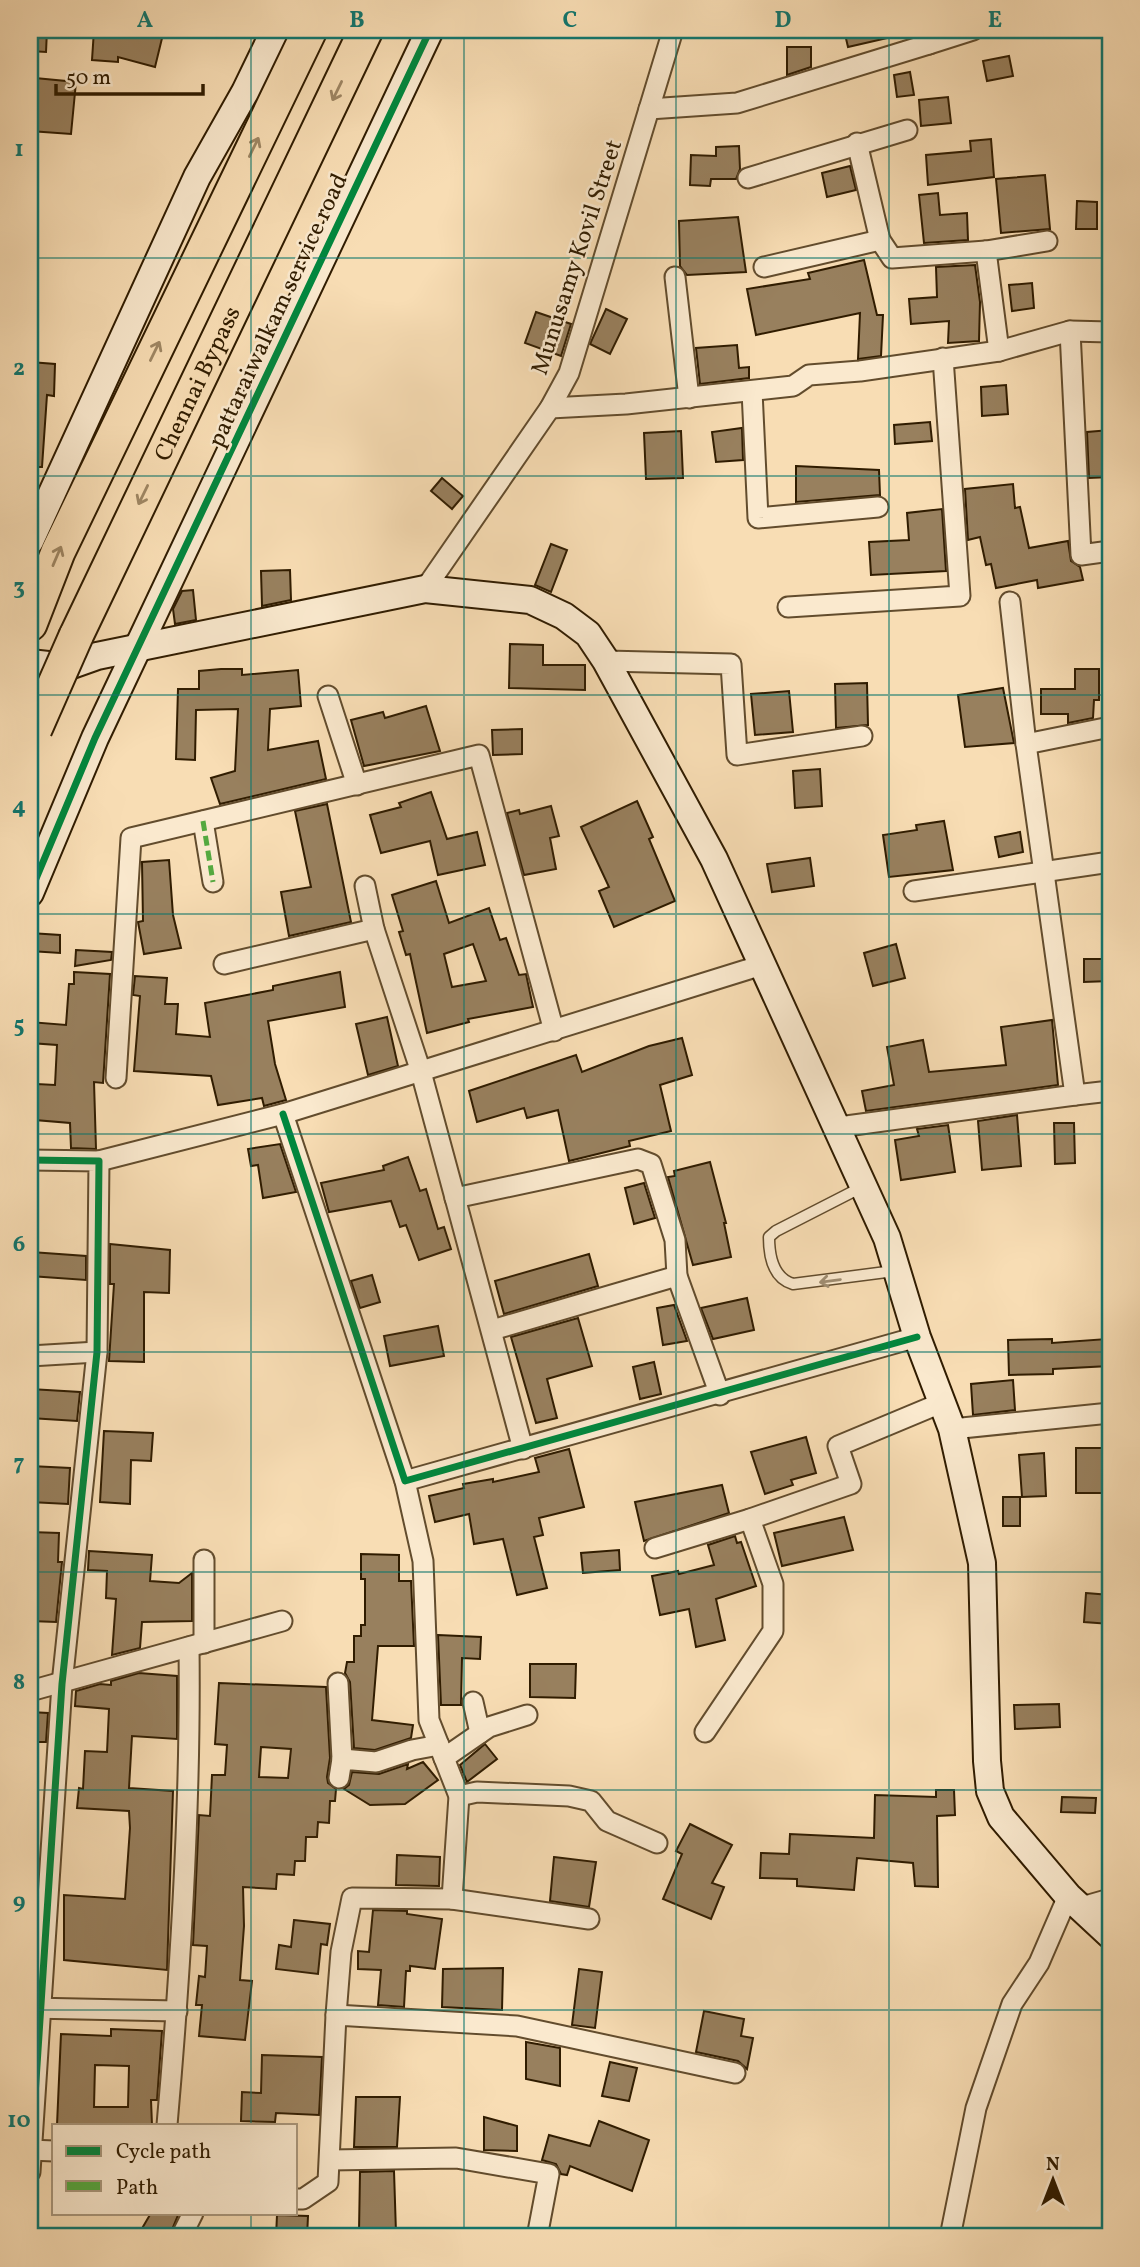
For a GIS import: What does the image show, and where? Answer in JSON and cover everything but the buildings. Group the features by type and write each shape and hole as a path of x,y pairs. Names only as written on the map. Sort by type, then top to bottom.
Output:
{"highway":[{"path":"31,622 58,552 310,30"},
{"name":"Chennai Bypass","path":"32,734 76,636 366,30"}],"main road":[{"path":"30,541 38,505 197,177 245,92 275,30"},
{"name":"pattaraiwalkam service road","path":"30,893 95,738 429,30"},
{"path":"30,663 66,667 97,656 425,589 530,600 564,616 587,634 606,661 714,859 839,1127 898,1271 918,1338 952,1429 982,1563 990,1791 1001,1817 1075,1902 1110,1935"}],"street":[{"name":"Munusamy Kovil Street","path":"425,589 550,408 569,373 673,30"},
{"path":"649,109 737,103 931,37 973,30"},
{"path":"748,178 907,130"},
{"path":"857,143 880,240 892,258 986,251 1047,241"},
{"path":"764,267 880,240"},
{"path":"986,251 999,351"},
{"path":"675,277 689,398"},
{"path":"550,408 689,398 793,386 809,375 860,371 999,351 1070,331 1110,332"},
{"path":"1070,331 1081,555 1110,551"},
{"path":"788,607 960,596 943,358"},
{"path":"752,391 758,518 878,507"},
{"path":"1010,601 1026,744 1075,1095"},
{"path":"606,661 731,664 737,755 862,736"},
{"path":"328,696 357,785"},
{"path":"1026,744 1110,727"},
{"path":"116,1078 131,838 479,755 554,1031"},
{"path":"203,821 214,882"},
{"path":"914,891 1110,862"},
{"path":"365,886 374,929 421,1072 523,1449"},
{"path":"224,964 374,929"},
{"path":"30,1160 99,1161 283,1114 762,965"},
{"path":"839,1127 1110,1091"},
{"path":"283,1114 405,1481 423,1561 429,1720 459,1796 452,1899"},
{"path":"455,1198 645,1160 651,1164 675,1240 677,1276 720,1395"},
{"path":"30,2172 35,2008 62,1684 97,1352 99,1161"},
{"path":"492,1330 677,1276"},
{"path":"405,1481 918,1338"},
{"path":"30,1356 97,1352"},
{"path":"655,1548 851,1484 838,1446 942,1403"},
{"path":"952,1429 1110,1413"},
{"path":"705,1732 773,1631 773,1584 750,1519"},
{"path":"167,2124 177,2011 196,1645 204,1560"},
{"path":"30,1691 282,1621"},
{"path":"338,1683 341,1768 376,1762 412,1749 442,1751 480,1732 527,1715"},
{"path":"473,1702 480,1732"},
{"path":"459,1796 477,1792 569,1796 591,1801 607,1821 657,1843"},
{"path":"298,2199 303,2199 328,2182 341,1952 352,1898 452,1899 589,1919"},
{"path":"950,2237 976,2108 1012,2004 1075,1902 1110,1899"},
{"path":"35,2008 177,2011"},
{"path":"336,2015 517,2026 735,2073"},
{"path":"31,2150 52,2151"},
{"path":"330,2160 456,2158 549,2174 537,2237"},
{"path":"181,2237 193,2214"}],"lane":[{"path":"864,1186 769,1237 769,1249 776,1272 783,1281 793,1284 898,1271"}],"marked path":[{"path":"203,821 213,882"}],"cycle path":[{"path":"30,893 95,738 430,30"},
{"path":"283,1114 405,1481 917,1337"},
{"path":"30,1160 99,1161 97,1352 62,1684 30,2172"}]}
